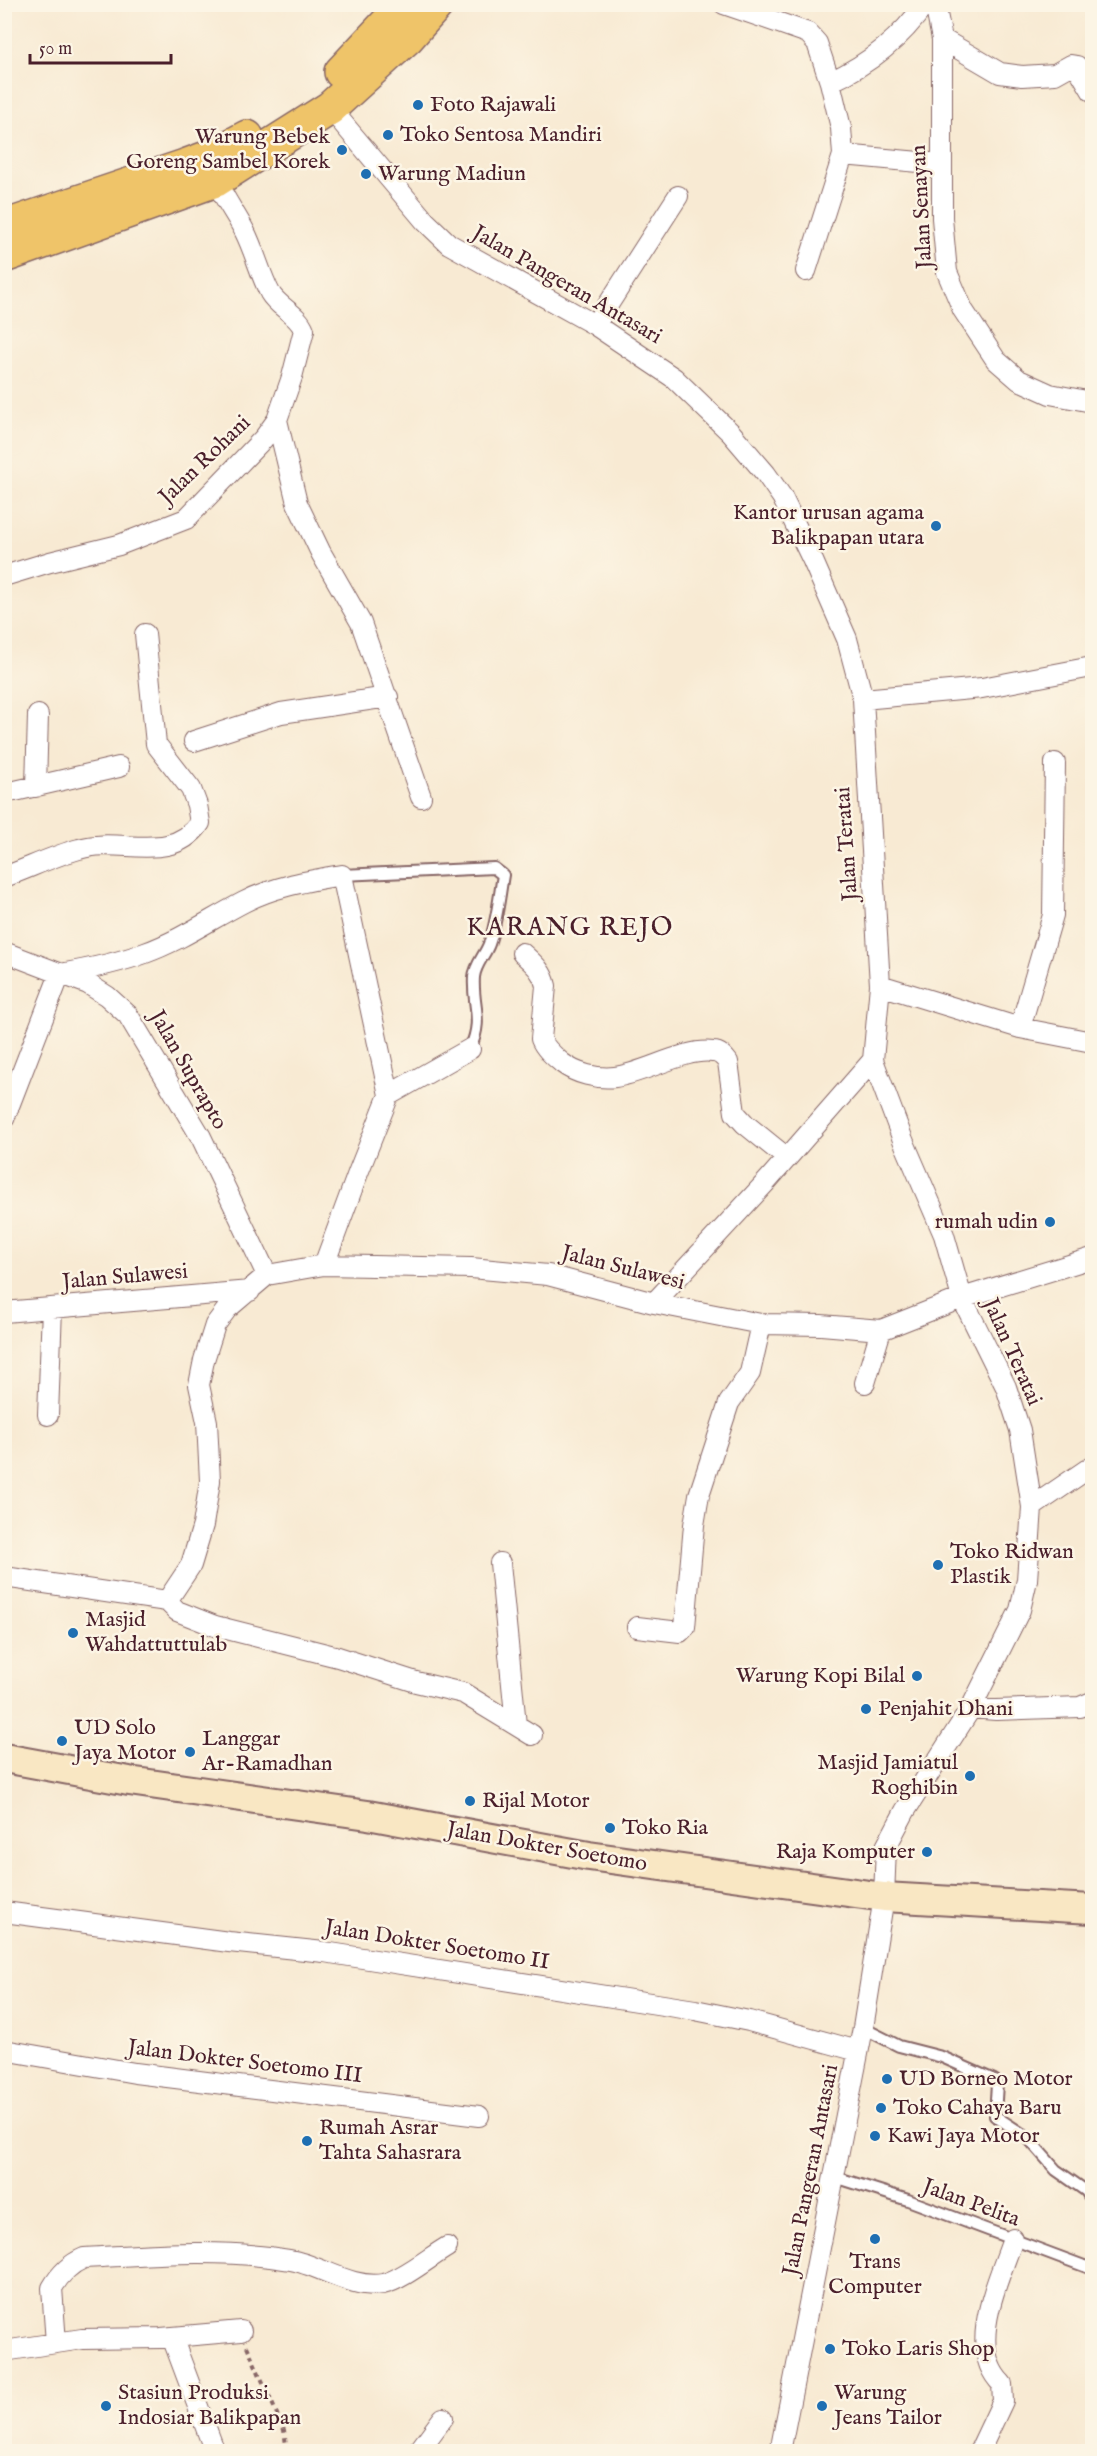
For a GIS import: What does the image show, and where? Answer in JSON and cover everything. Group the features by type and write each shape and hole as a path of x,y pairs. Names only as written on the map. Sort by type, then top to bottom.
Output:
{"highway":[{"path":"4,227 185,166 229,147 313,95 345,68 405,4"},
{"path":"4,256 216,180 330,108 407,38 437,4"}],"street":[{"path":"724,4 808,33 817,43 830,82 842,128 843,155 806,271"},
{"path":"830,82 885,50 914,20 925,4"},
{"name":"Jalan Senayan","path":"935,4 942,39 942,218 947,272 963,310 996,360 1019,380 1050,394 1092,402"},
{"path":"942,39 1000,73 1022,76 1055,74 1071,65 1077,66 1092,91"},
{"name":"Jalan Pangeran Antasari","path":"330,108 425,220 449,244 595,325 674,378 718,419 766,474 782,498 847,639 862,699"},
{"path":"843,155 942,164"},
{"name":"Jalan Rohani","path":"4,576 119,545 186,519 264,438 277,420 298,357 304,330 302,324 279,305 271,295 244,230 223,197 216,180"},
{"path":"595,325 678,196"},
{"path":"277,420 297,503 326,562 361,622 422,797"},
{"path":"4,877 78,849 97,845 168,847 190,836 200,823 192,789 156,744 152,723 145,634"},
{"path":"862,699 982,687 1092,667"},
{"path":"194,741 281,712 388,697"},
{"name":"Jalan Teratai","path":"862,699 880,985 873,1060 903,1140 944,1235 962,1298 1006,1387 1020,1431 1032,1507 1027,1580 1020,1610 971,1708 905,1810 886,1847 884,1898"},
{"path":"36,787 38,715"},
{"path":"1020,1028 1053,915 1055,763"},
{"path":"4,792 36,787 118,767"},
{"path":"4,1119 60,974 100,967 145,953 190,933 245,901 288,884 342,875 389,1095 324,1265"},
{"name":"Jalan Suprapto","path":"4,952 88,984 107,996 128,1015 201,1137 267,1275"},
{"path":"522,953 538,968 544,978 546,986 541,1039 557,1059 582,1073 615,1077 695,1054 715,1052 728,1062 735,1113 746,1125 787,1158"},
{"path":"880,985 1020,1028 1092,1042"},
{"path":"389,1095 470,1049"},
{"path":"654,1303 873,1060"},
{"name":"Jalan Sulawesi","path":"267,1275 324,1265 471,1268 548,1275 654,1303 761,1324 821,1325 881,1330 962,1298 1092,1258"},
{"path":"167,1601 190,1565 203,1525 210,1481 207,1422 199,1385 204,1360 215,1325 227,1309 267,1275"},
{"name":"Jalan Sulawesi","path":"4,1312 250,1291"},
{"path":"48,1415 52,1308"},
{"path":"637,1627 680,1632 685,1627 694,1525 701,1487 729,1403 750,1373 761,1324"},
{"path":"865,1383 881,1330"},
{"path":"1032,1507 1092,1466"},
{"path":"4,1577 167,1601 177,1611 215,1626 338,1657 416,1682 463,1693 524,1730 500,1563"},
{"path":"971,1708 996,1710 1080,1707 1092,1702"},
{"name":"Jalan Dokter Soetomo","path":"4,1758 129,1780 368,1815 589,1856 884,1898 1092,1909"},
{"name":"Jalan Pangeran Antasari","path":"780,2451 835,2177 863,2028 884,1898"},
{"name":"Jalan Dokter Soetomo II","path":"4,1912 229,1942 324,1952 694,2010 749,2021 858,2051"},
{"name":"Jalan Dokter Soetomo III","path":"4,2050 135,2073 479,2116"},
{"path":"979,2451 1003,2401 1002,2384 993,2375 986,2356 986,2329 992,2301 1013,2239"},
{"path":"56,2343 52,2288 66,2269 74,2262 84,2258 170,2253 240,2253 293,2260 362,2283 383,2284 447,2247"},
{"path":"4,2351 93,2338 172,2337 241,2331"},
{"path":"172,2337 215,2451"},
{"path":"418,2451 442,2418"}],"lane":[{"path":"342,875 494,868 503,875 498,911 489,944 476,969 474,978 478,1025 470,1049"},
{"path":"863,2028 899,2046 942,2056 994,2080 997,2083 995,2116 1027,2137 1056,2170 1086,2191 1092,2200"},
{"name":"Jalan Pelita","path":"835,2177 908,2200 1092,2269"}],"path":[{"path":"241,2331 284,2430 287,2451"}],"place":[{"name":"Foto Rajawali","path":"418,105"},
{"name":"Toko Sentosa Mandiri","path":"388,135"},
{"name":"Warung Bebek Goreng Sambel Korek","path":"342,150"},
{"name":"Warung Madiun","path":"366,174"},
{"name":"Kantor urusan agama Balikpapan utara","path":"936,526"},
{"name":"rumah udin","path":"1050,1222"},
{"name":"Toko Ridwan Plastik","path":"938,1565"},
{"name":"Masjid Wahdattuttulab","path":"73,1633"},
{"name":"Warung Kopi Bilal","path":"917,1676"},
{"name":"Penjahit Dhani","path":"866,1709"},
{"name":"UD Solo Jaya Motor","path":"62,1741"},
{"name":"Langgar Ar-Ramadhan","path":"190,1752"},
{"name":"Masjid Jamiatul Roghibin","path":"970,1776"},
{"name":"Rijal Motor","path":"470,1801"},
{"name":"Toko Ria","path":"610,1828"},
{"name":"Raja Komputer","path":"927,1852"},
{"name":"UD Borneo Motor","path":"887,2079"},
{"name":"Toko Cahaya Baru","path":"881,2108"},
{"name":"Kawi Jaya Motor","path":"875,2136"},
{"name":"Rumah Asrar Tahta Sahasrara","path":"307,2141"},
{"name":"Trans Computer","path":"875,2239"},
{"name":"Toko Laris Shop","path":"830,2349"},
{"name":"Stasiun Produksi Indosiar Balikpapan","path":"106,2406"},
{"name":"Warung Jeans Tailor","path":"822,2406"}],"district":[{"name":"KARANG REJO","path":"570,927"}]}
